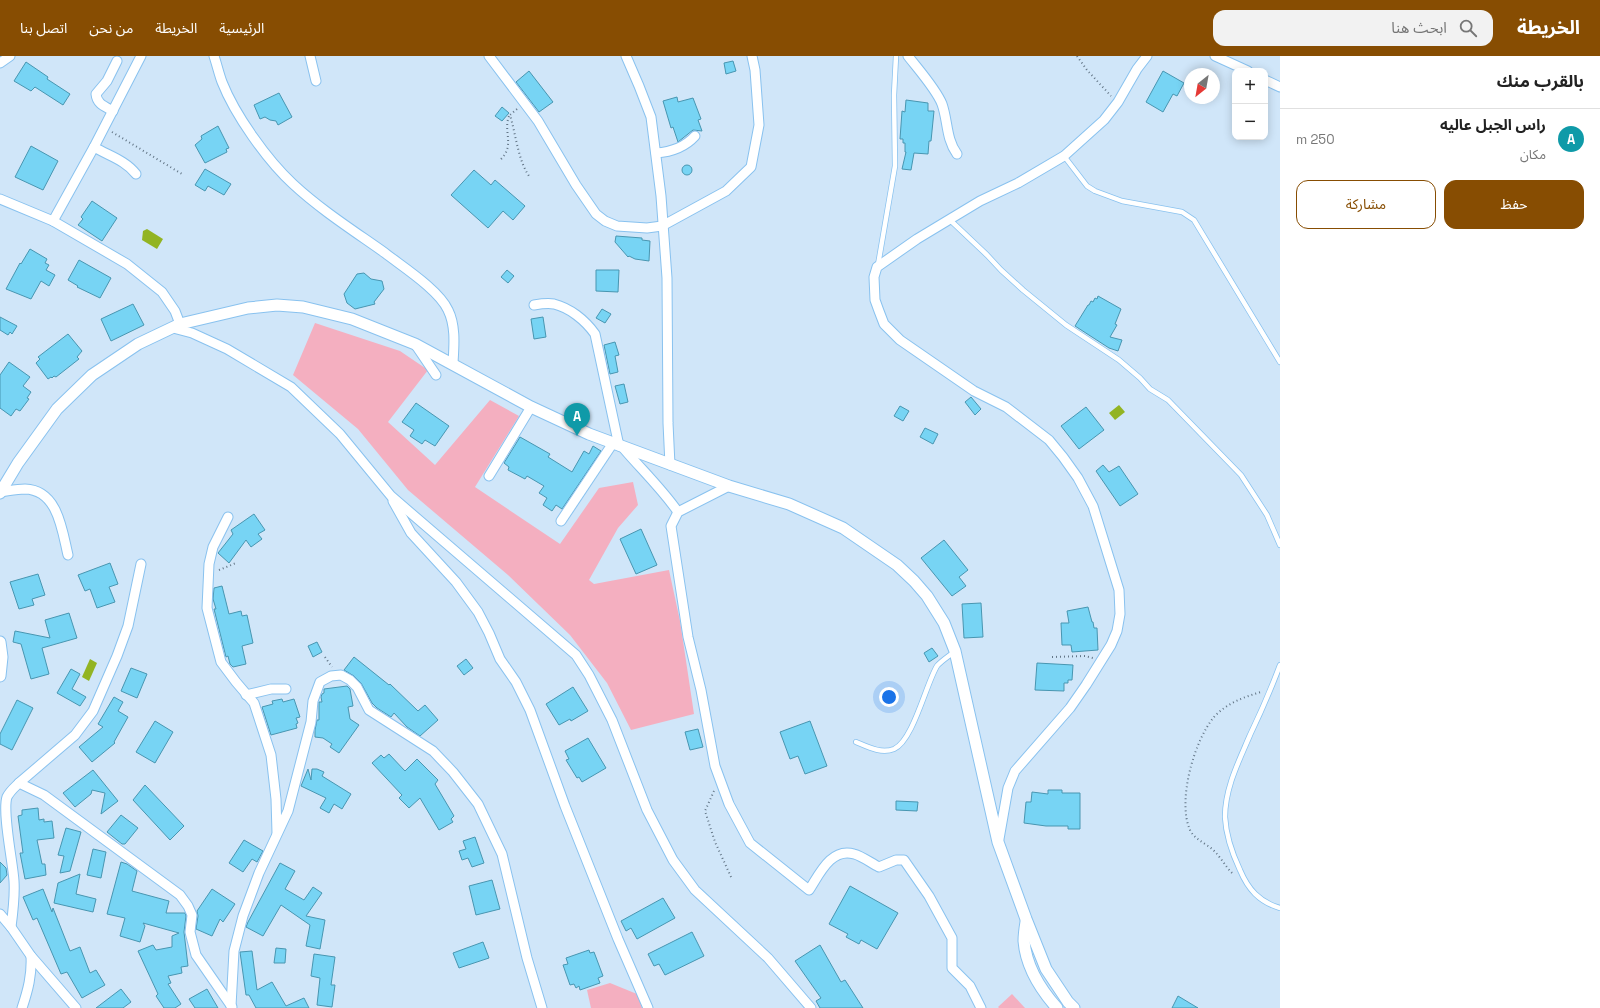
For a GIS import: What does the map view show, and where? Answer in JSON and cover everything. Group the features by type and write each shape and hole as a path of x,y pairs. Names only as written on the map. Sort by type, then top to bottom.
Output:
{"street":[{"path":"0,63 10,56"},
{"path":"53,221 94,147 141,56"},
{"path":"214,56 223,83 238,113 265,153 292,183 323,208 414,274 435,293 448,309 453,324 453,364"},
{"path":"310,56 316,81"},
{"path":"489,56 538,121 596,214 605,222 625,228 662,226 726,191 751,167 759,125 755,70 752,56"},
{"path":"626,56 651,117 661,196 667,278 668,422 670,465"},
{"path":"908,56 922,73 941,102 946,117 947,132 957,154"},
{"path":"998,842 1008,788 1015,771 1070,708 1111,645 1117,631 1120,614 1119,590 1093,506 1078,478 1058,451 1034,428 1006,407 974,391 900,340 884,324 878,312 874,288 874,277 877,267 949,219 1064,156 1104,120 1118,102 1147,56"},
{"path":"1215,56 1241,68"},
{"path":"113,111 102,105 97,100 96,94 107,81 117,60"},
{"path":"1268,81 1280,87"},
{"path":"656,153 672,150 689,142 695,136"},
{"path":"94,147 111,157 118,158 136,174"},
{"path":"0,199 53,221 127,264 162,292 175,311 177,326"},
{"path":"534,304 552,304 566,309 589,325 595,334 619,446 668,498 678,512"},
{"path":"0,493 18,463 57,409 92,375 138,344 177,326 248,308 278,305 303,307 352,319 415,344 569,426 729,486 789,504 843,528 896,564 927,596 944,623 955,651 998,842 1046,969 1068,1002 1074,1008"},
{"path":"177,326 227,349 291,387 340,434 391,496 576,655 590,675 612,720 647,810 673,860 694,890 768,958 811,1008"},
{"path":"415,344 436,375"},
{"path":"489,476 531,407"},
{"path":"561,521 619,446"},
{"path":"729,486 678,512 671,526 688,637 701,690 715,766 729,804 750,843 809,890 829,860 842,854 854,854 879,867 896,860 904,860 929,896 952,938 952,968 970,986 981,1008"},
{"path":"0,493 25,489 44,494 53,505 59,517 68,555"},
{"path":"391,496 411,533 456,582 478,612 500,659 516,682 530,710 567,813 618,939 648,1008"},
{"path":"228,517 213,546 208,574 206,608 221,662 246,695 254,703 271,755 276,798 277,836"},
{"path":"11,927 14,900 14,881 6,814 7,798 19,783 75,736 93,711 117,656 128,626 141,564"},
{"path":"0,642 2,657 0,676"},
{"path":"232,1007 234,951 243,916 259,873 288,811 311,722 312,701 320,682 331,676 341,675 350,680 357,687 369,710 433,751 453,772 478,804 502,854 524,944 542,1008"},
{"path":"246,695 271,688 286,689"},
{"path":"19,783 44,795 180,895 188,906 192,915 190,932 196,955 232,1007"},
{"path":"0,914 31,956 76,1008"},
{"path":"1026,919 1024,940 1027,958 1036,978 1057,1008"},
{"path":"22,1008 30,983 32,969 31,956"}],"lane":[{"path":"877,267 895,166 894,95 896,56"},
{"path":"1064,156 1087,186 1094,191 1122,201 1182,212 1194,220 1280,362"},
{"path":"949,219 1023,290 1066,325 1119,360 1140,378 1150,389 1168,400 1241,475 1267,515 1280,546"},
{"path":"856,742 877,750 889,750 896,748 906,736 938,665 955,651"},
{"path":"1280,665 1235,773 1228,793 1225,816 1233,854 1243,877 1251,890 1259,898 1269,905 1280,908"}],"path":[{"path":"1077,56 1102,88 1118,102"},
{"path":"501,159 507,154 509,139 506,124 510,115 523,102"},
{"path":"510,115 516,134 523,167 529,176"},
{"path":"104,127 182,174"},
{"path":"208,574 236,563"},
{"path":"1052,657 1085,656 1101,661"},
{"path":"1234,875 1210,846 1192,835 1189,828 1186,809 1188,778 1203,734 1214,717 1227,706 1242,697 1271,689"},
{"path":"720,780 709,800 706,811 715,842 732,879"}],"shaded area":[{"path":"147,229 163,239 157,249 142,240 143,231"},
{"path":"315,323 400,351 428,370 388,422 435,465 490,400 519,416 475,487 560,544 599,488 633,482 638,505 618,528 589,580 594,584 669,570 680,621 694,714 631,730 607,683 570,635 508,575 408,490 358,429 293,375"},
{"path":"1119,405 1125,412 1115,420 1109,413"},
{"path":"90,659 97,663 89,681 82,677"},
{"path":"610,983 637,994 642,1008 591,1008 587,990"},
{"path":"1012,994 1025,1008 998,1007"}],"building":[{"path":"733,61 736,71 726,74 724,63"},
{"path":"26,62 48,77 47,79 70,94 63,105 35,87 31,91 14,81"},
{"path":"529,71 553,102 539,112 516,82"},
{"path":"1163,71 1184,83 1177,96 1173,94 1163,112 1146,102"},
{"path":"279,93 292,117 278,125 276,121 265,117 260,119 254,105"},
{"path":"677,97 678,102 693,98 701,119 698,120 702,131 693,130 678,142 673,127 671,128 663,101"},
{"path":"906,100 928,103 928,111 934,111 928,154 914,153 911,170 902,169 906,152 905,143 903,143 903,139 900,139 902,111 905,112"},
{"path":"502,107 509,113 502,121 495,116"},
{"path":"218,126 229,148 226,149 227,152 205,163 195,145 202,139 201,136"},
{"path":"31,146 58,161 43,190 15,177"},
{"path":"685,165 689,165 691,166 691,174 685,175 682,172 682,168"},
{"path":"205,169 231,184 224,195 208,186 205,191 195,185"},
{"path":"474,170 491,185 495,180 525,206 513,220 503,211 488,228 451,195"},
{"path":"92,201 117,218 102,241 78,225 83,219 81,217"},
{"path":"616,236 642,238 642,240 650,241 649,261 628,257 615,242"},
{"path":"30,249 47,259 45,263 49,265 46,270 55,275 49,286 41,281 31,299 6,289 20,263 21,264"},
{"path":"79,260 111,278 100,298 77,287 78,286 68,280"},
{"path":"507,270 514,276 508,283 501,277"},
{"path":"596,270 619,270 618,292 596,291"},
{"path":"364,273 371,279 382,281 384,289 374,302 375,304 355,309 347,303 344,294 357,274"},
{"path":"1098,296 1121,309 1115,324 1117,325 1110,337 1122,340 1118,351 1109,348 1075,326 1091,301 1093,302"},
{"path":"133,304 144,325 111,341 101,319"},
{"path":"602,309 611,314 605,323 596,318"},
{"path":"0,317 17,326 12,334 10,332 8,335 0,330"},
{"path":"543,317 546,337 534,339 531,319"},
{"path":"68,334 82,351 77,357 79,359 56,377 54,376 48,379 36,363 40,359 38,357"},
{"path":"615,342 619,355 615,356 618,372 610,374 604,345"},
{"path":"9,362 30,377 23,386 31,392 27,398 29,399 20,411 16,409 11,416 0,408 0,375"},
{"path":"624,384 628,402 620,404 615,386"},
{"path":"971,397 981,409 975,415 965,402"},
{"path":"416,403 449,426 435,446 425,440 422,444 410,436 414,430 402,422"},
{"path":"900,406 909,411 903,421 894,416"},
{"path":"1086,407 1104,430 1079,449 1061,426"},
{"path":"925,428 938,434 933,444 920,437"},
{"path":"520,437 550,454 548,457 572,472 584,451 589,454 593,446 601,451 562,509 556,505 552,511 543,505 547,498 539,493 544,486 527,476 525,479 508,470 509,467 504,463"},
{"path":"1103,465 1109,472 1119,466 1138,494 1120,506 1096,471"},
{"path":"254,514 265,530 258,534 262,539 251,547 246,540 229,563 218,553 233,534 231,530"},
{"path":"641,529 657,565 636,574 620,539"},
{"path":"944,540 968,570 959,577 966,586 952,596 921,558"},
{"path":"110,563 118,584 109,587 115,602 97,608 90,589 85,591 78,575"},
{"path":"38,574 45,595 32,599 34,605 19,609 10,582"},
{"path":"222,586 229,614 241,611 242,616 247,615 253,643 242,646 246,664 233,667 230,664 228,656 226,657 214,609 216,609 213,599 214,588"},
{"path":"981,603 983,637 964,638 962,604"},
{"path":"1088,607 1094,628 1097,628 1098,650 1072,652 1071,645 1062,645 1061,623 1069,623 1067,611"},
{"path":"69,613 77,638 42,648 49,674 31,679 21,644 13,642 15,631 50,638 45,620"},
{"path":"317,642 322,652 313,657 308,646"},
{"path":"932,648 938,656 929,662 924,653"},
{"path":"354,657 389,685 390,684 418,711 425,705 438,720 420,736 407,727 394,713 391,717 377,708 372,703 361,683 354,676 344,670"},
{"path":"466,659 473,668 464,675 457,666"},
{"path":"1037,663 1073,665 1072,680 1068,680 1068,683 1064,683 1064,691 1035,690"},
{"path":"131,668 147,674 137,698 121,691"},
{"path":"71,669 80,674 72,689 86,697 80,706 57,693"},
{"path":"347,686 350,689 353,706 348,707 350,719 359,725 339,753 330,747 332,744 323,738 315,737 315,730 317,720 319,720 319,702 322,702 321,697 324,693 324,689"},
{"path":"573,687 588,711 571,721 570,719 559,725 546,704"},
{"path":"114,697 123,702 118,711 128,717 114,742 115,743 92,762 79,747 103,727 98,724"},
{"path":"282,699 283,702 294,699 300,717 296,718 298,723 296,724 297,728 271,735 262,707 273,704 272,701"},
{"path":"17,700 33,708 12,750 0,744 0,734"},
{"path":"155,721 173,732 155,763 136,752"},
{"path":"810,721 827,766 805,774 798,756 790,759 780,732"},
{"path":"698,729 703,747 690,750 685,732"},
{"path":"588,738 606,768 582,782 579,777 577,778 566,760 569,759 565,751"},
{"path":"389,754 405,771 417,759 438,780 435,784 454,816 451,819 453,822 439,830 420,798 409,808 399,798 402,795 372,763 381,755 384,758"},
{"path":"308,769 311,780 312,769 317,769 324,772 322,776 351,794 342,809 334,804 329,813 320,808 326,798 301,786"},
{"path":"93,770 118,801 101,814 105,793 92,790 91,794 75,807 63,793"},
{"path":"145,785 184,826 170,840 133,800"},
{"path":"1048,790 1062,790 1062,793 1080,793 1080,829 1068,829 1068,826 1046,826 1024,823 1026,802 1031,802 1032,792 1048,794"},
{"path":"896,801 918,802 917,811 896,810"},
{"path":"38,808 39,820 44,819 44,822 52,821 54,838 37,840 42,864 45,864 46,875 25,879 20,853 23,853 18,816 22,815 22,810"},
{"path":"121,815 138,828 125,844 122,844 107,832"},
{"path":"66,828 81,832 70,871 60,873 64,856 58,855"},
{"path":"475,837 484,863 472,867 468,858 462,860 459,851 466,849 463,841"},
{"path":"244,840 263,851 257,862 252,859 243,872 229,863"},
{"path":"93,849 106,852 101,878 87,875"},
{"path":"0,862 6,868 7,875 0,883"},
{"path":"121,862 137,871 132,891 169,901 166,913 185,913 184,932 188,966 181,967 182,973 168,976 171,983 168,984 181,1004 175,1008 164,1008 156,996 158,994 138,951 153,945 156,950 172,947 172,936 179,933 143,923 145,926 140,942 120,936 125,918 107,914"},
{"path":"280,863 295,871 285,889 304,900 313,887 322,893 306,916 325,920 320,949 306,946 310,925 281,905 263,936 246,927"},
{"path":"80,874 76,894 96,899 93,912 54,903 58,883"},
{"path":"492,880 500,909 476,915 469,886"},
{"path":"850,886 898,913 877,949 861,940 859,944 846,937 848,934 829,924"},
{"path":"43,889 52,912 53,908 70,951 80,947 90,973 96,970 105,985 82,998 67,972 61,974 37,918 33,920 23,897"},
{"path":"212,889 235,904 223,922 220,919 212,936 196,929 198,916 197,911"},
{"path":"663,898 675,918 637,939 631,928 626,931 621,921"},
{"path":"692,932 704,956 665,975 659,964 654,966 648,954"},
{"path":"483,942 489,958 459,968 453,953"},
{"path":"820,945 841,982 845,980 863,1008 820,1008 816,1001 821,998 795,961"},
{"path":"276,948 286,949 285,963 274,963"},
{"path":"589,950 590,953 594,952 603,976 598,978 600,983 580,990 579,986 576,988 574,984 570,985 563,965 568,964 566,958"},
{"path":"252,951 257,990 272,982 286,1006 304,998 309,1008 256,1008 249,995 246,995 240,952"},
{"path":"314,954 335,957 331,985 335,985 332,1007 317,1005 320,978 311,976"},
{"path":"121,989 131,1002 123,1008 96,1008"},
{"path":"207,989 218,1008 195,1008 189,999"},
{"path":"1178,996 1198,1008 1172,1008"}],"place":[{"name":"راس الجبل عاليه","path":"577,436"}]}
